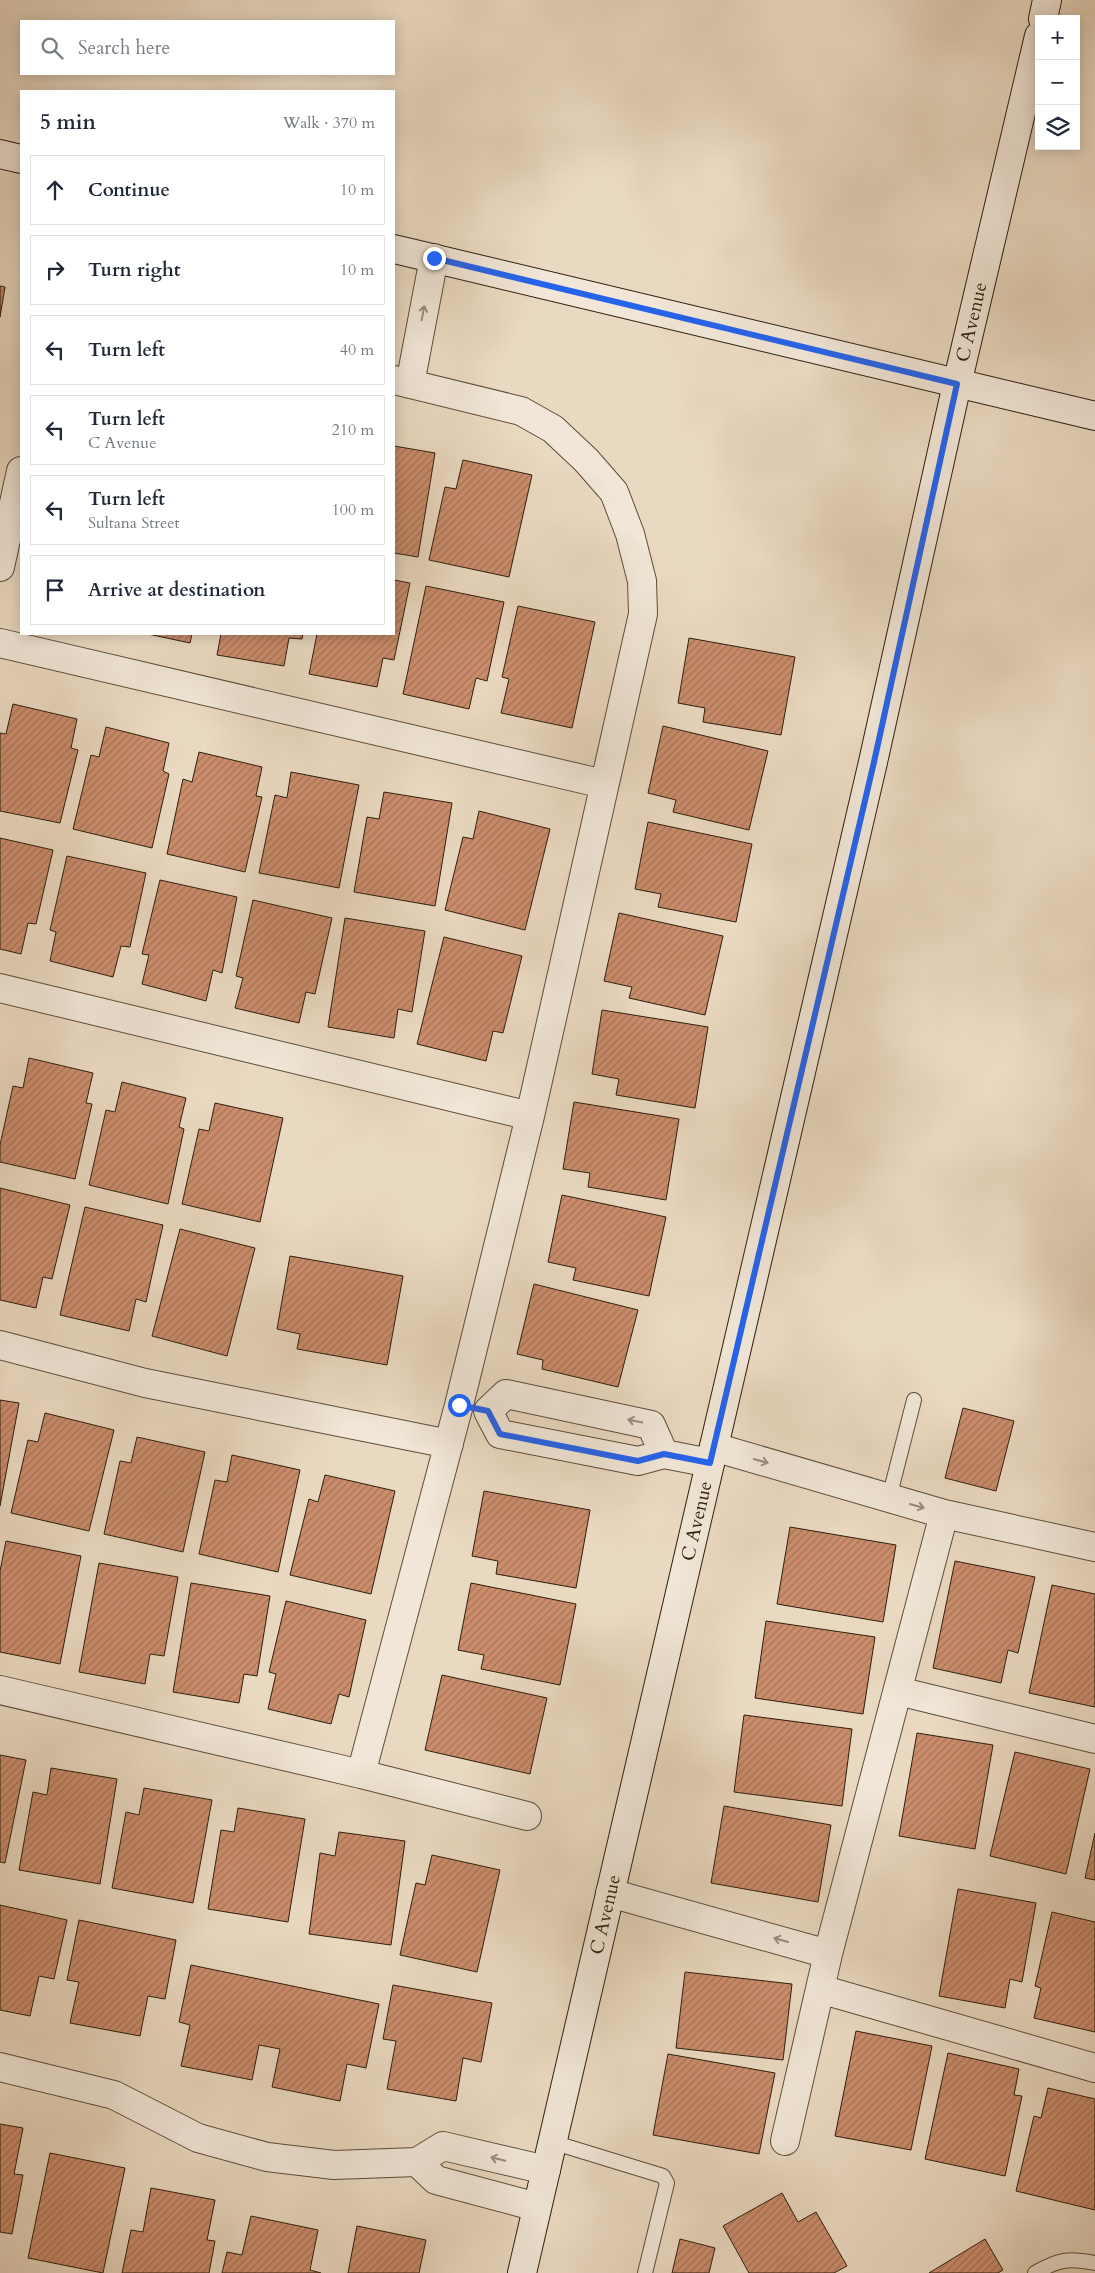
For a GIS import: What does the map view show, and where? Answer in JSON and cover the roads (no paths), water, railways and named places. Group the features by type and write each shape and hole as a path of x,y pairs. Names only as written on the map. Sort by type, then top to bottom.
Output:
{"street":[{"path":"1044,15 1047,0"},
{"name":"C Avenue","path":"522,2273 874,762 957,384 1035,53"},
{"path":"0,154 20,159"},
{"path":"395,249 1095,416"},
{"path":"361,1774 449,1444 530,1116 643,614 642,580 630,534 614,492 586,460 553,430 521,411 406,375 434,258"},
{"path":"0,567 20,475"},
{"path":"0,643 604,784"},
{"path":"0,988 530,1116"},
{"path":"0,1345 145,1383 449,1444"},
{"path":"488,1411 506,1394 650,1425 664,1454"},
{"path":"459,1405 488,1411"},
{"path":"488,1411 500,1434 638,1461 664,1454 712,1455 889,1498 944,1514 1095,1547"},
{"path":"785,2142 828,1954 944,1514"},
{"path":"0,1690 361,1774 527,1816"},
{"path":"898,1691 1095,1739"},
{"path":"610,1893 828,1954"},
{"path":"820,1990 1095,2068"},
{"path":"0,2067 114,2096 198,2138 267,2157 334,2165 417,2162 443,2146 546,2170"},
{"path":"417,2162 436,2180 537,2207"}],"lane":[{"path":"889,1498 914,1400"},
{"path":"552,2142 622,2162 663,2176 666,2179 667,2183 645,2273"},
{"path":"1035,2273 1047,2266 1071,2258 1095,2263"}]}
